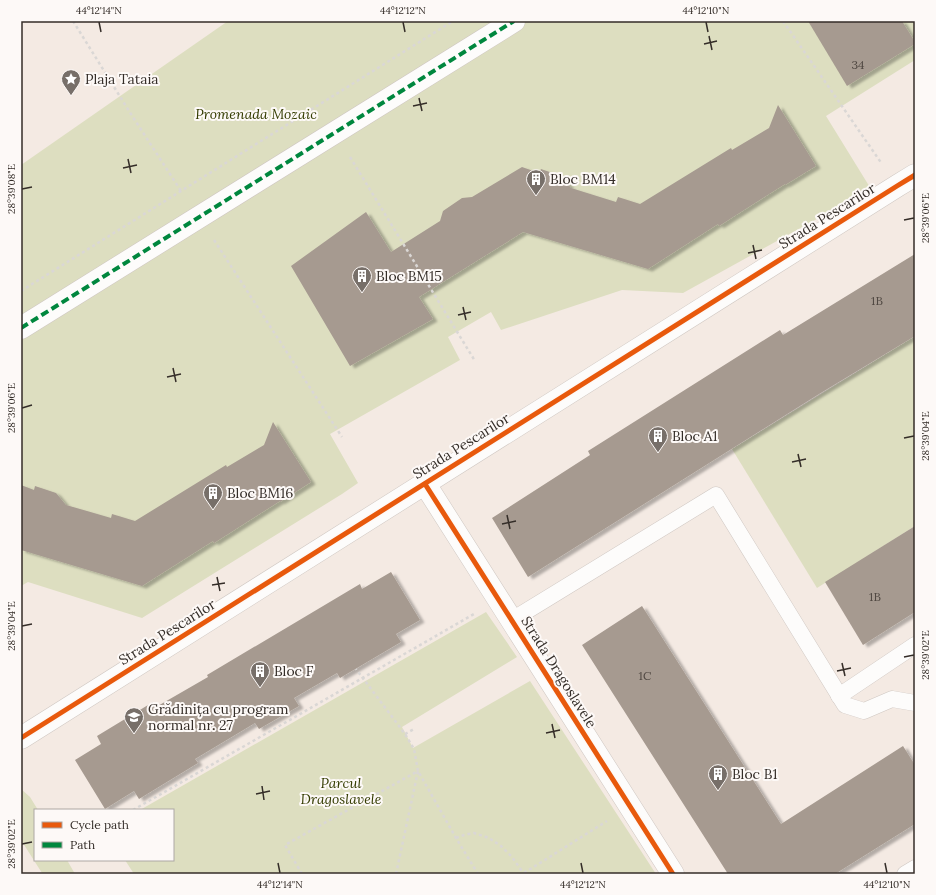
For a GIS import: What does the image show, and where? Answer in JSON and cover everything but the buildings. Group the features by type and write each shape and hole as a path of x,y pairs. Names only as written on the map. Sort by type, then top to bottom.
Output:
{"street":[{"path":"21,328 514,21"},
{"name":"Strada Pescarilor","path":"21,738 906,180"},
{"name":"Strada Dragoslavele","path":"425,484 673,874"}],"lane":[{"path":"512,620 716,495 845,705 864,711 892,699 915,702"},
{"path":"839,696 915,645"},
{"path":"905,874 915,868"}],"path":[{"path":"73,21 181,191"},
{"path":"21,290 453,21"},
{"path":"783,21 906,180"},
{"path":"335,132 475,361"},
{"path":"199,217 342,437"},
{"path":"135,809 499,600"},
{"path":"356,669 405,734 414,749 418,771 478,874"},
{"path":"405,734 414,729"},
{"path":"302,874 285,845 418,771"},
{"path":"396,874 418,771"},
{"path":"456,838 474,833 489,838 501,846 512,857 524,874 630,806"}],"green space":[{"name":"Promenada Mozaic","path":"228,21 915,21 915,60 826,116 871,189 683,293 622,290 501,330 491,312 448,337 460,360 330,434 358,483 142,618 28,582 21,586 21,165"},
{"path":"915,336 915,526 817,588 732,449"},
{"name":"Parcul Dragoslavele","path":"486,612 517,657 402,727 413,748 530,681 656,874 134,874 126,861 174,861 174,809 142,809"},
{"path":"21,789 30,797 37,809 34,809 34,860 21,840"},
{"path":"34,861 68,861 75,874 41,874 42,873"}],"marked path":[{"path":"21,328 514,21"}],"cycle path":[{"path":"21,738 915,175"},
{"path":"425,484 673,874"}],"place":[{"name":"Plaja Tataia","path":"71,96"},
{"name":"Bloc BM14","path":"536,196"},
{"name":"Bloc BM15","path":"362,293"},
{"name":"Bloc A1","path":"658,453"},
{"name":"Bloc BM16","path":"213,510"},
{"name":"Bloc F","path":"260,688"},
{"name":"Grădinița cu program normal nr. 27","path":"134,734"},
{"name":"Bloc B1","path":"718,791"}]}
